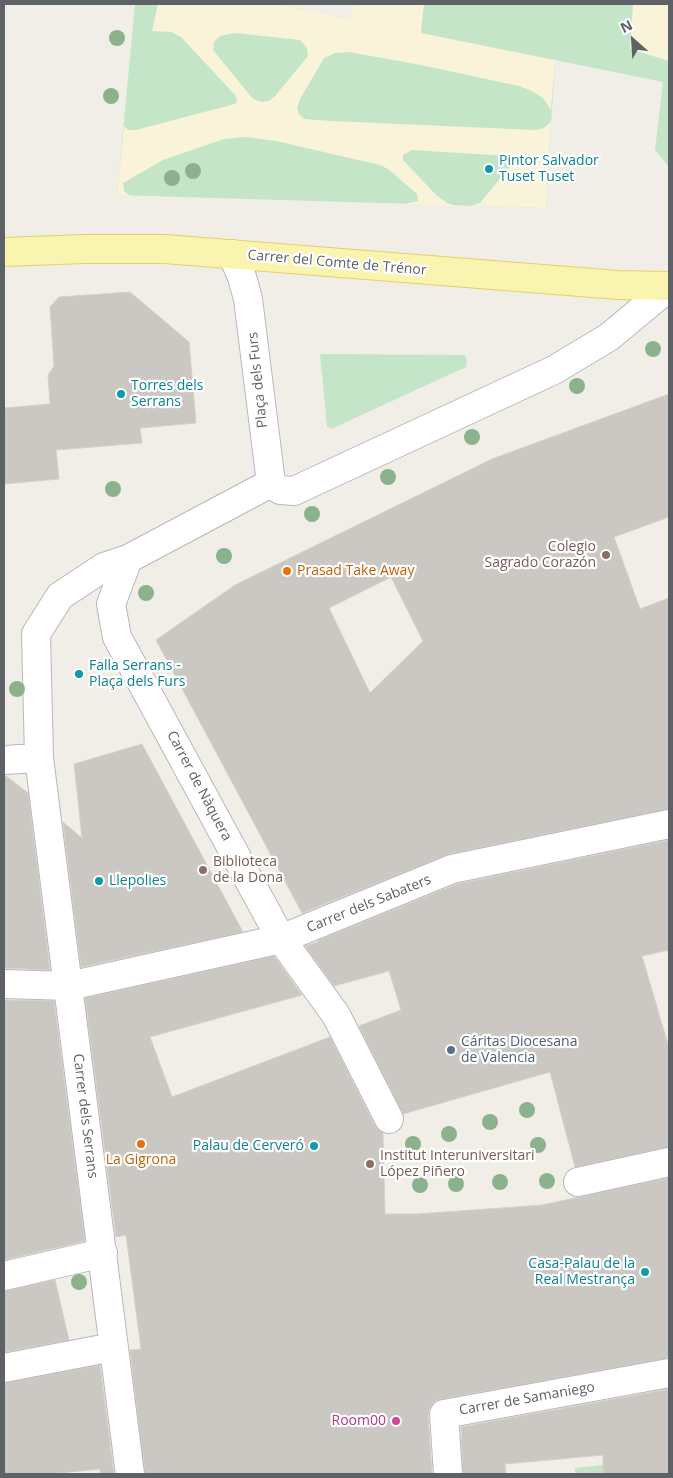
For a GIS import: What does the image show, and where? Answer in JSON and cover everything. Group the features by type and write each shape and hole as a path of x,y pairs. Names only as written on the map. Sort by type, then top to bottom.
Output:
{"main road":[{"name":"Carrer del Comte de Trénor","path":"4,252 130,248 232,254 618,284 669,286"}],"street":[{"name":"Plaça dels Furs","path":"232,254 242,277 248,299 282,487"},
{"name":"Carrer del Comte de Trénor","path":"128,559 282,487 554,370 609,337 669,286"},
{"name":"Carrer de Nàquera","path":"128,559 111,604 117,638 281,939 336,1015 389,1119"},
{"path":"4,760 39,758 36,634 60,596 104,567 128,559"},
{"name":"Carrer dels Serrans","path":"39,758 102,1253 126,1474"},
{"name":"Carrer dels Sabaters","path":"4,984 69,986 281,939 452,869 669,824"},
{"path":"578,1182 669,1162"},
{"path":"4,1276 102,1253"},
{"path":"4,1368 113,1347"},
{"name":"Carrer de Samaniego","path":"448,1474 444,1414 669,1373"}],"green space":[{"path":"135,4 278,4 350,19 353,4 669,4 669,167 655,150 663,82 555,60 546,208 117,195"},
{"path":"320,354 465,355 467,360 466,367 331,429 327,426"},
{"path":"603,1465 603,1474 575,1474 575,1468"}],"sand":[{"path":"158,4 278,4 350,19 353,4 424,4 421,33 555,60 551,110 544,99 532,91 519,86 349,52 335,53 324,58 300,99 297,108 299,114 304,119 331,121 535,130 544,128 551,122 546,208 472,206 480,203 513,163 513,159 509,156 412,150 403,155 403,160 436,195 447,203 456,206 405,204 418,201 417,194 388,169 380,165 276,141 246,137 224,139 163,160 123,183 124,191 130,196 117,195 124,126 128,130 136,130 237,103 236,96 181,37 171,32 152,31","holes":["235,33 300,40 307,48 308,56 275,96 269,101 262,102 253,99 213,50 214,42 220,36"]},
{"path":"630,4 669,4 669,61 630,49 633,5"}],"building":[{"name":"Torres dels Serrans","path":"130,292 189,342 196,423 140,428 142,443 56,450 59,479 4,484 4,408 50,404 48,375 54,366 50,307 59,297"},
{"path":"669,394 669,517 614,537 640,609 669,598 669,809 449,854 302,913 156,640 235,585 492,459","holes":["391,577 423,641 370,693 329,608"]},
{"path":"142,744 243,932 81,967 63,822 82,838 74,764"},
{"path":"4,775 28,793 50,970 4,968"},
{"path":"669,840 669,950 642,956 669,1048 669,1147 575,1167 550,1072 403,1114 359,1026 401,1010 389,971 334,986 305,946 457,884"},
{"path":"274,956 302,995 150,1037 172,1097 330,1037 375,1126 383,1133 385,1214 418,1214 542,1205 669,1178 669,1358 435,1401 430,1407 428,1415 432,1474 145,1474 130,1350 141,1349 126,1235 116,1237 85,998"},
{"path":"4,1000 54,1001 85,1241 4,1260"},
{"path":"55,1280 69,1340 4,1352 4,1291"},
{"path":"100,1365 114,1474 100,1474 100,1469 49,1474 4,1474 4,1383"},
{"path":"669,1389 669,1474 603,1474 603,1455 505,1464 506,1474 463,1474 461,1427"}],"place":[{"name":"Pintor Salvador Tuset Tuset","path":"489,169"},
{"name":"Torres dels Serrans","path":"121,394"},
{"name":"Colegio Sagrado Corazón","path":"606,555"},
{"name":"Prasad Take Away","path":"287,571"},
{"name":"Falla Serrans - Plaça dels Furs","path":"79,674"},
{"name":"Biblioteca de la Dona","path":"203,870"},
{"name":"Llepolies","path":"99,881"},
{"name":"Cáritas Diocesana de Valencia","path":"451,1050"},
{"name":"La Gigrona","path":"141,1144"},
{"name":"Palau de Cerveró","path":"314,1146"},
{"name":"Institut Interuniversitari López Piñero","path":"370,1164"},
{"name":"Casa-Palau de la Real Mestrança","path":"645,1272"},
{"name":"Room00","path":"396,1421"}]}
